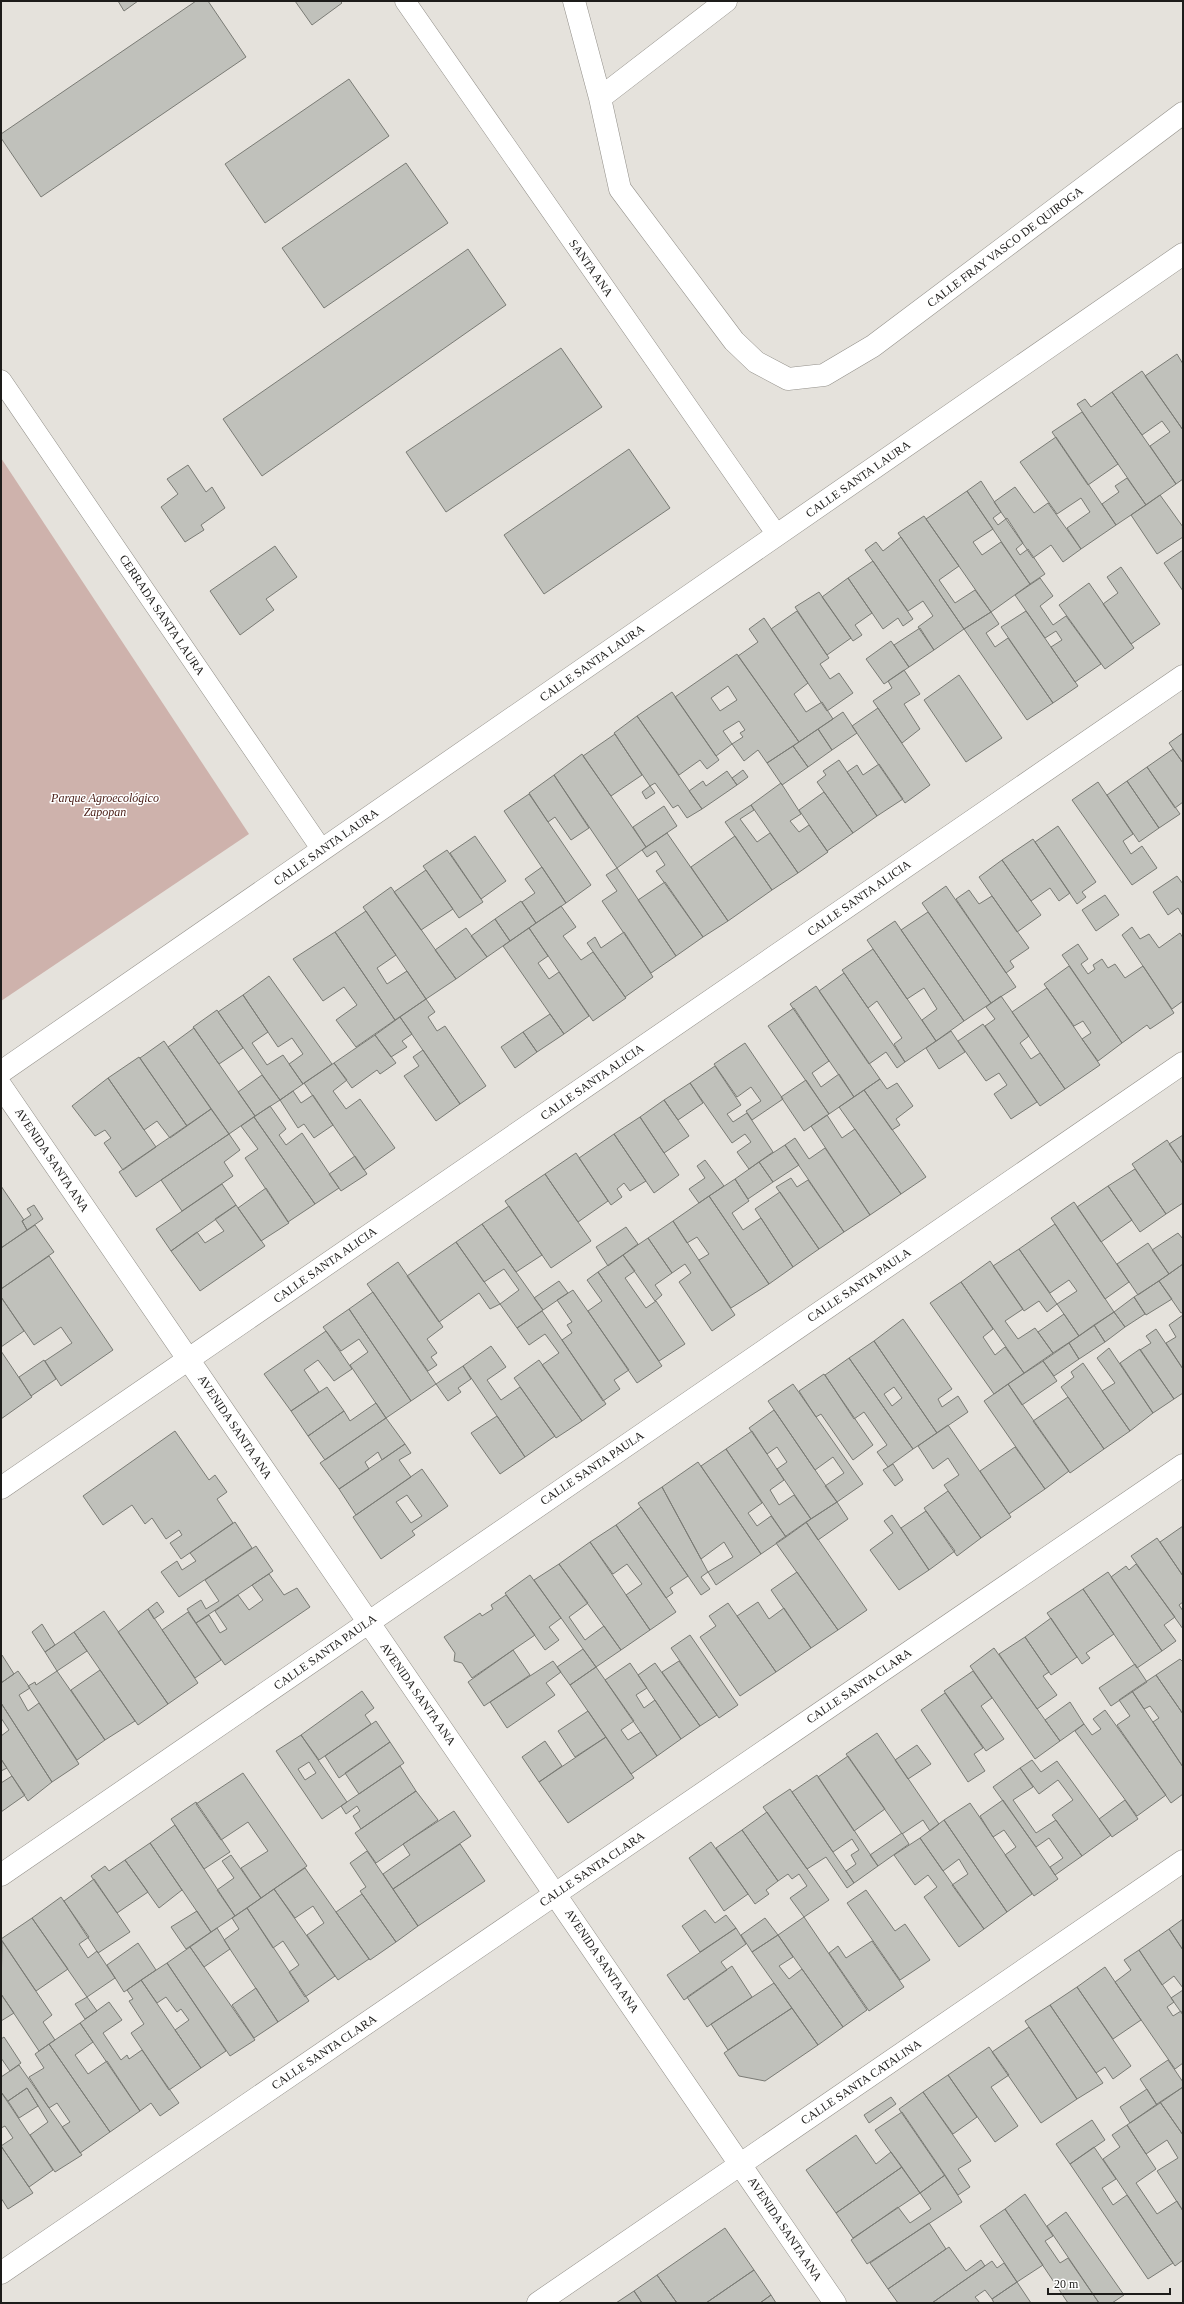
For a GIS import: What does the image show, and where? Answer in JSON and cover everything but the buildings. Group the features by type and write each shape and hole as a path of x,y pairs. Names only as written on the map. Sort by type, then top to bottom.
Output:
{"street":[{"path":"574,1 600,98 726,1"},
{"name":"CALLE FRAY VASCO DE QUIROGA","path":"600,98 620,189 734,341 756,362 788,379 824,375 873,346 1183,113"},
{"name":"CALLE SANTA LAURA","path":"1,1072 1183,254"},
{"name":"CALLE SANTA ALICIA","path":"1,1488 1183,676"},
{"name":"CALLE SANTA PAULA","path":"1,1875 1183,1063"},
{"name":"AVENIDA SANTA ANA","path":"1,1086 836,2303"},
{"name":"CALLE SANTA CLARA","path":"1,2273 1183,1465"},
{"name":"CALLE SANTA CATALINA","path":"538,2303 1183,1861"}],"lane":[{"name":"SANTA ANA","path":"405,1 776,535"},
{"name":"CERRADA SANTA LAURA","path":"1,380 322,850"}],"green space":[{"name":"Parque Agroecológico Zapopan","path":"1,458 249,834 1,1001"}]}
